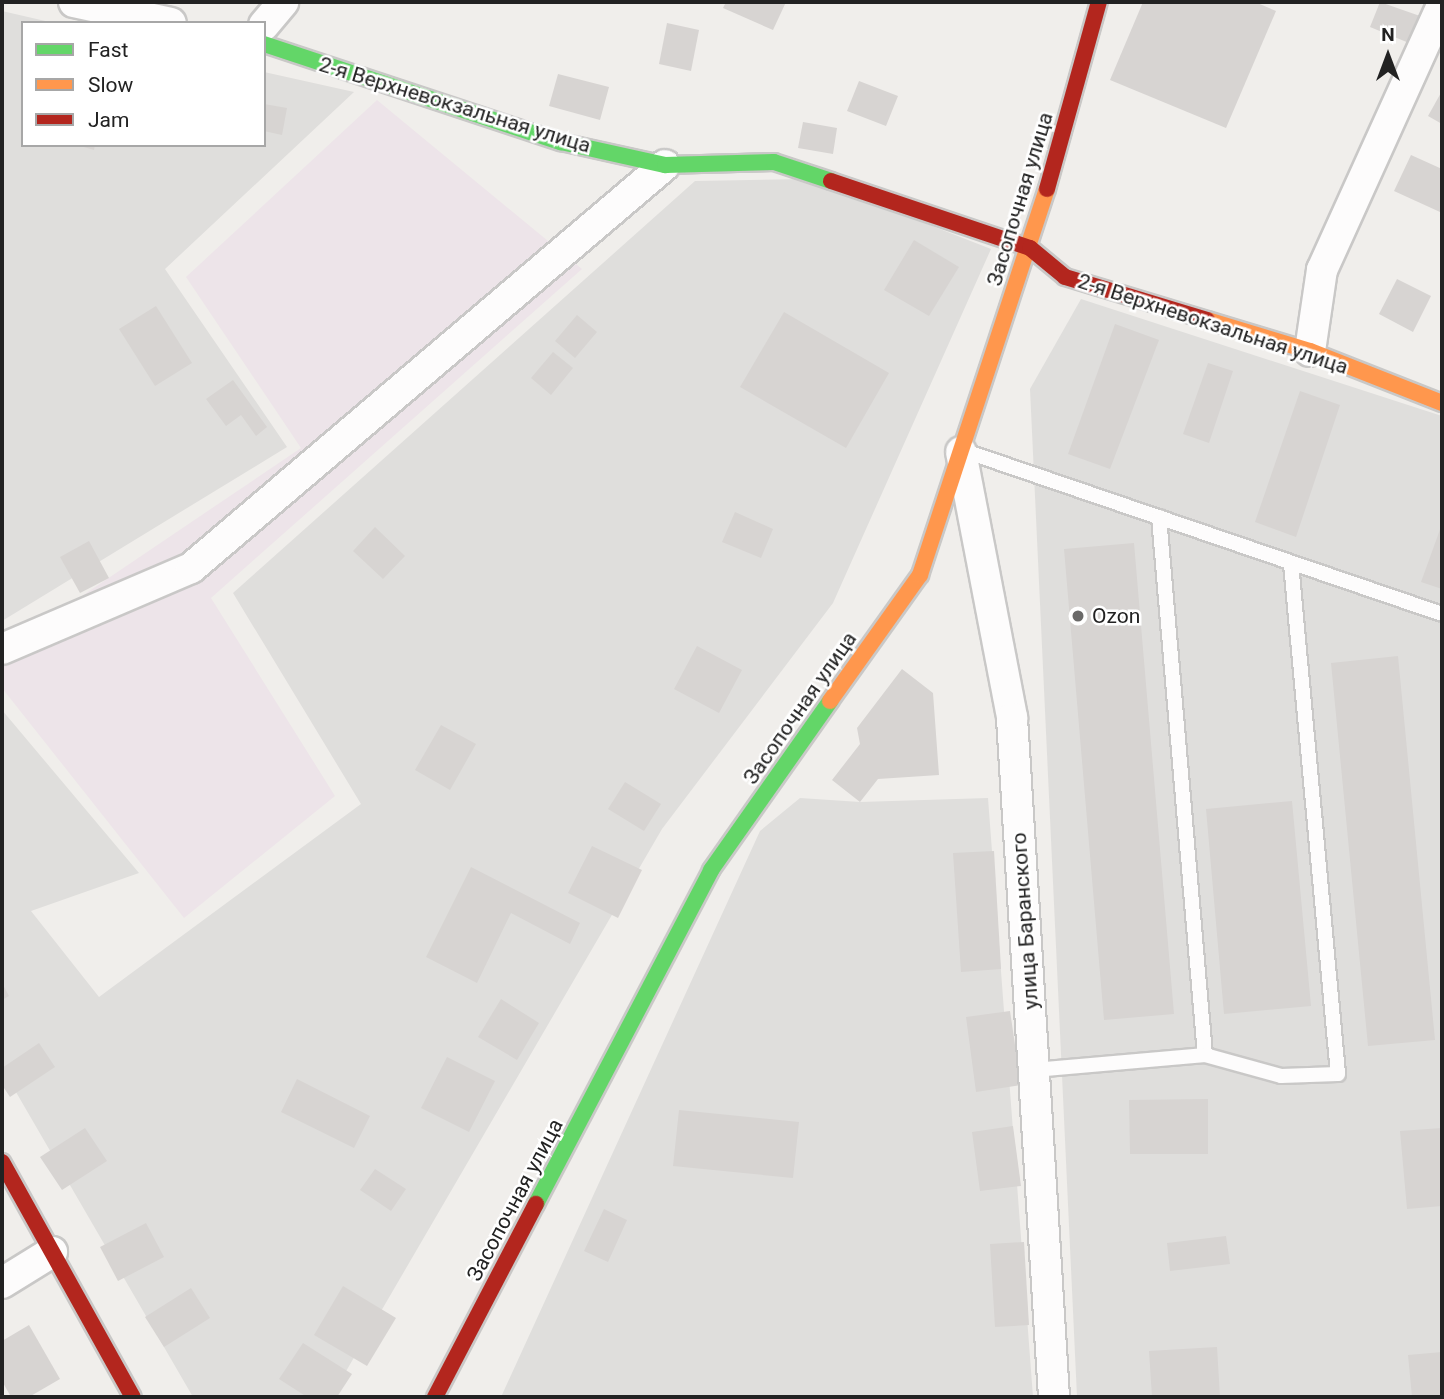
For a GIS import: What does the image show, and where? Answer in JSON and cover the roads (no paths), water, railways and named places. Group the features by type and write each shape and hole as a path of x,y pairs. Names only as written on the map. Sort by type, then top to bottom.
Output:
{"street":[{"path":"74,2 162,21"},
{"path":"266,23 283,2"},
{"name":"Засопочная улица","path":"435,1397 711,870 919,575 1030,247 1099,2"},
{"path":"1310,351 1322,270 1442,6"},
{"name":"2-я Верхневокзальная улица","path":"266,45 561,142 665,165 774,162 1030,247 1065,277 1310,351 1442,402"},
{"path":"2,649 191,568 665,165"},
{"name":"улица Баранского","path":"960,450 1012,718 1054,1397"},
{"path":"2,1162 133,1397"},
{"path":"2,1283 52,1252"}],"lane":[{"path":"960,450 1442,614"},
{"path":"1158,517 1205,1055"},
{"path":"1034,1070 1205,1055 1281,1076 1338,1074 1292,563"}],"place":[{"name":"Ozon","path":"1078,616"}]}
